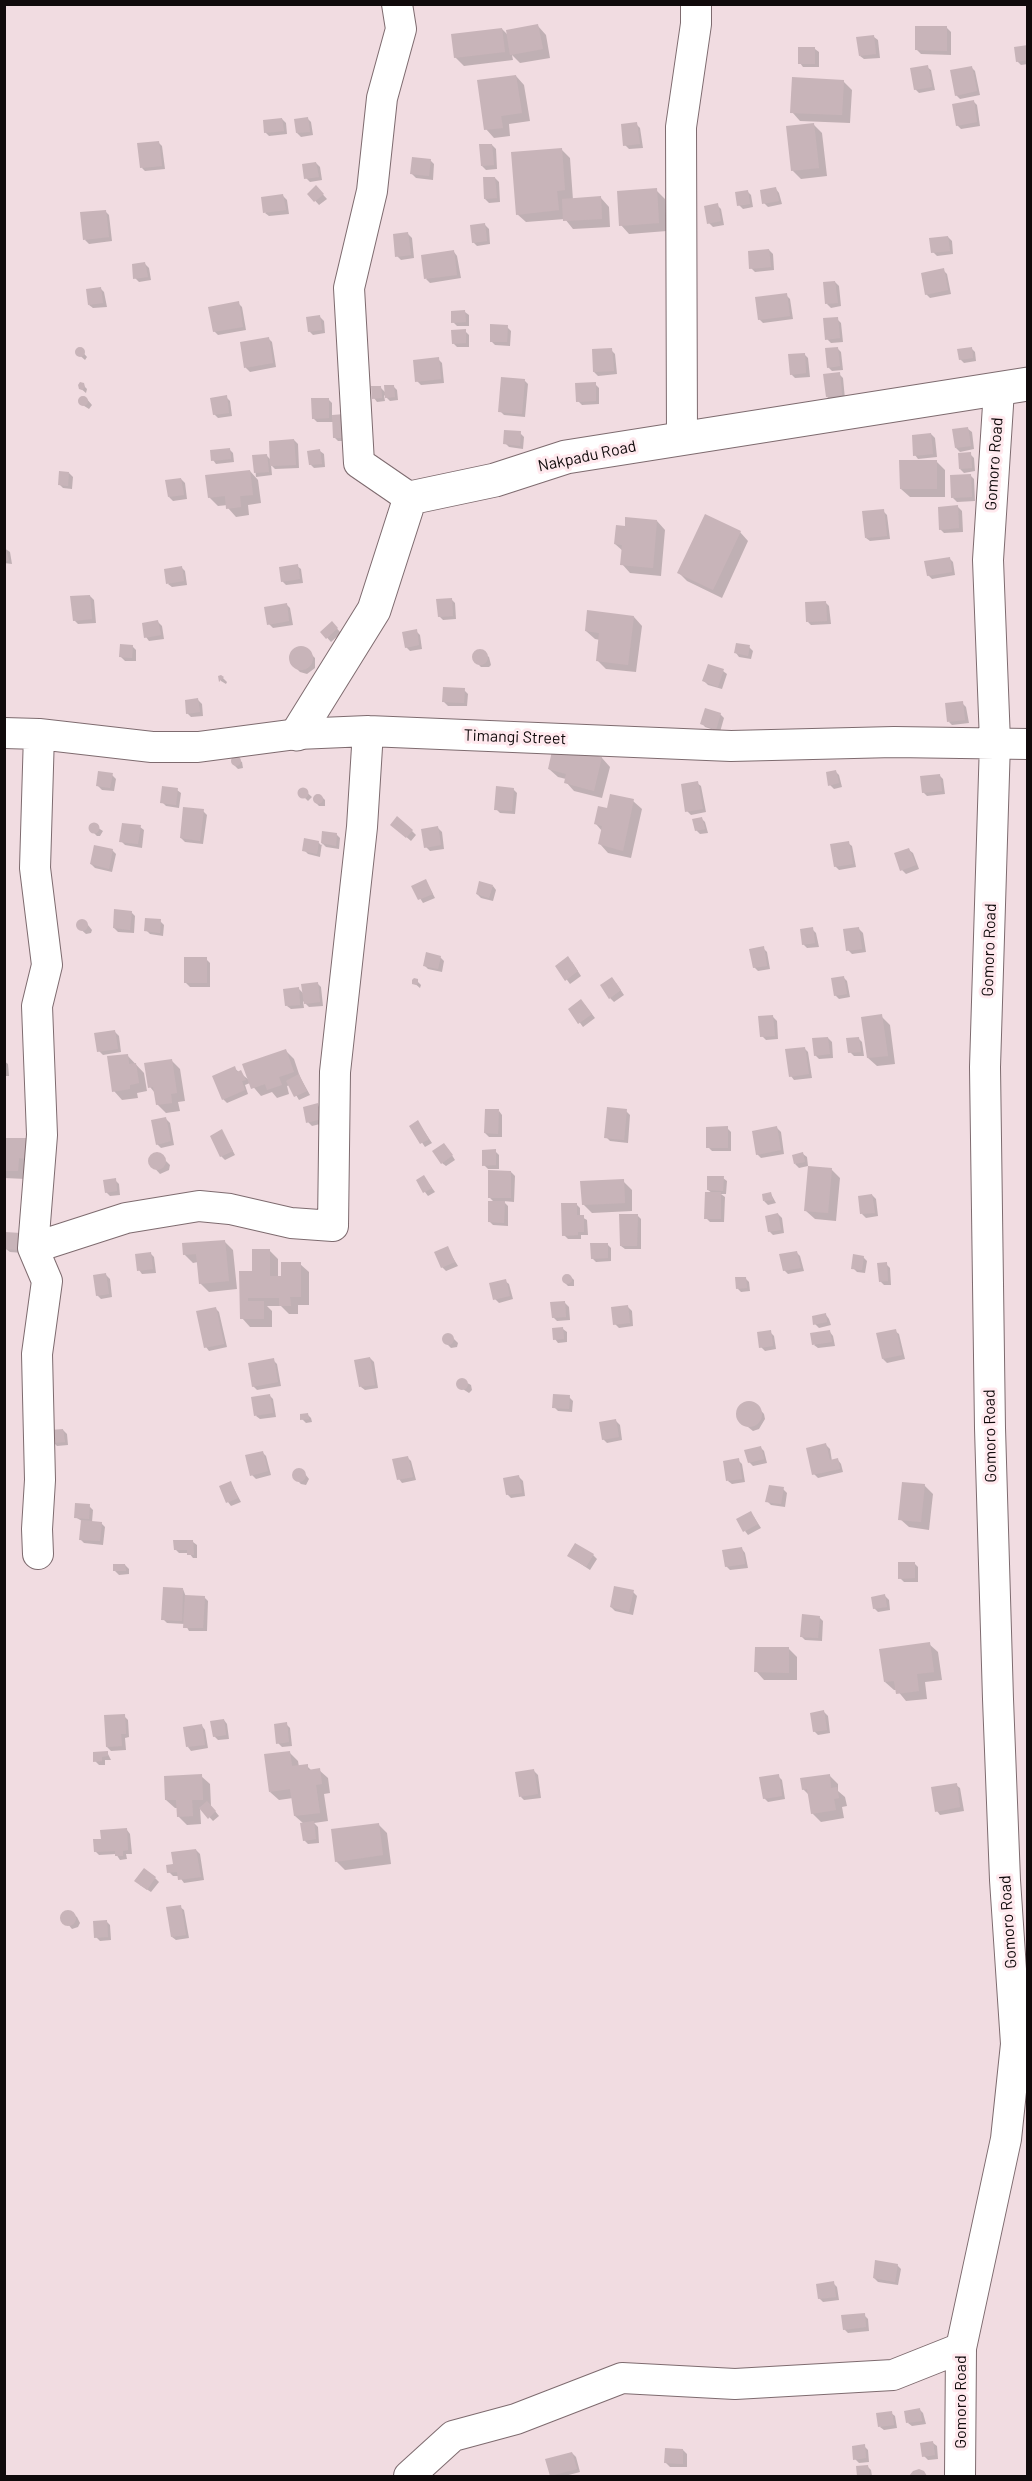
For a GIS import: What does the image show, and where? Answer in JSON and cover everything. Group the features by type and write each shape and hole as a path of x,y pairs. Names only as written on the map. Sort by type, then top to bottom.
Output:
{"street":[{"path":"297,734 374,610 410,498 359,463 349,288 372,191 382,98 401,29 397,4"},
{"path":"681,438 681,127 696,24 696,4"},
{"name":"Nakpadu Road","path":"410,498 495,480 566,457 1013,387"},
{"name":"Gomoro Road","path":"960,2476 961,2348 1017,2140 1016,2044 997,1688 990,1428 985,1067 995,742 988,560 1013,387"},
{"path":"33,1248 126,1218 199,1206 231,1209 291,1223 333,1226 335,1072 362,827 368,731"},
{"name":"Timangi Street","path":"4,733 39,734 152,747 198,747 297,734 368,731 731,746 995,742 1028,744"},
{"path":"38,1554 40,1480 36,1354 47,1281 33,1248 42,1135 37,1006 47,965 34,868 39,734"},
{"path":"409,2476 453,2436 516,2419 622,2378 735,2384 893,2375 961,2348"}],"building":[{"path":"538,24 543,49 510,55 506,30"},
{"path":"915,26 947,26 947,51 915,50"},
{"path":"502,28 505,52 454,58 451,34"},
{"path":"874,35 876,54 859,56 856,37"},
{"path":"1028,45 1028,60 1016,62 1014,47"},
{"path":"798,47 815,47 815,64 798,64"},
{"path":"928,65 932,87 914,90 910,68"},
{"path":"972,66 977,91 955,96 950,70"},
{"path":"516,75 522,113 501,116 503,128 484,130 477,80"},
{"path":"792,77 844,80 842,115 790,113"},
{"path":"974,100 977,122 956,126 952,104"},
{"path":"308,117 310,132 296,133 294,119"},
{"path":"282,118 284,131 264,133 263,120"},
{"path":"637,122 640,144 623,146 621,124"},
{"path":"814,123 819,168 791,171 786,126"},
{"path":"159,141 162,166 140,168 137,143"},
{"path":"479,144 492,144 494,165 481,166"},
{"path":"562,148 565,190 557,191 559,210 516,215 511,152"},
{"path":"412,157 431,159 429,176 410,174"},
{"path":"316,162 319,177 304,179 302,164"},
{"path":"483,177 495,177 497,198 484,199"},
{"path":"316,185 324,194 314,202 307,194"},
{"path":"776,187 779,201 762,204 760,190"},
{"path":"657,188 659,223 619,226 617,191"},
{"path":"748,190 750,204 737,206 735,192"},
{"path":"283,194 286,210 263,213 261,197"},
{"path":"601,196 602,219 563,221 562,199"},
{"path":"718,203 721,221 707,224 704,206"},
{"path":"106,210 109,237 83,240 80,212"},
{"path":"485,223 487,241 472,243 470,225"},
{"path":"408,232 411,255 395,257 393,234"},
{"path":"948,236 950,251 931,253 929,238"},
{"path":"769,249 771,267 749,269 748,251"},
{"path":"454,250 457,275 424,279 421,255"},
{"path":"145,262 148,277 133,279 132,264"},
{"path":"944,268 948,290 925,295 921,273"},
{"path":"835,281 838,303 825,304 823,282"},
{"path":"101,287 103,303 88,305 86,289"},
{"path":"787,293 790,316 758,320 755,297"},
{"path":"239,301 243,327 213,332 208,307"},
{"path":"465,310 466,322 451,323 451,311"},
{"path":"320,315 322,330 308,332 306,317"},
{"path":"838,317 840,338 825,340 823,318"},
{"path":"490,324 508,325 507,342 490,342"},
{"path":"466,329 466,343 452,344 451,330"},
{"path":"269,337 273,363 244,368 240,342"},
{"path":"80,347 85,352 80,357 75,352"},
{"path":"838,347 840,366 827,368 825,348"},
{"path":"972,347 973,358 959,360 957,349"},
{"path":"612,348 614,371 593,372 592,349"},
{"path":"805,353 806,373 790,375 788,354"},
{"path":"439,357 441,379 415,382 413,360"},
{"path":"840,372 842,395 826,397 823,374"},
{"path":"501,377 525,379 522,414 498,412"},
{"path":"80,382 84,383 85,387 82,390 78,385"},
{"path":"596,382 596,401 576,402 575,383"},
{"path":"384,385 394,385 395,397 385,398"},
{"path":"371,386 381,386 382,398 372,399"},
{"path":"227,395 229,413 213,415 210,398"},
{"path":"83,396 87,397 87,405 83,406 79,405 78,401 79,397"},
{"path":"311,398 329,398 329,418 312,419"},
{"path":"345,414 346,438 333,438 332,415"},
{"path":"968,427 971,446 955,448 952,429"},
{"path":"504,430 521,431 520,446 503,444"},
{"path":"931,433 933,454 913,456 912,435"},
{"path":"294,439 296,465 270,466 269,441"},
{"path":"230,448 231,459 211,461 210,450"},
{"path":"320,449 322,464 309,465 307,451"},
{"path":"971,452 972,468 959,469 958,453"},
{"path":"267,454 269,472 254,473 252,455"},
{"path":"899,460 937,460 937,489 900,489"},
{"path":"250,470 253,495 240,496 241,507 226,509 225,496 208,498 205,475"},
{"path":"59,471 69,472 68,486 58,485"},
{"path":"971,474 972,497 951,498 950,475"},
{"path":"181,478 184,495 168,497 165,480"},
{"path":"958,505 959,528 939,530 938,507"},
{"path":"884,509 887,536 865,538 862,511"},
{"path":"705,514 741,531 713,590 677,573"},
{"path":"625,517 657,520 653,568 620,565 622,545 614,544 616,525 625,526"},
{"path":"4,543 9,560 4,561"},
{"path":"950,557 952,572 927,576 924,561"},
{"path":"298,564 300,579 281,582 279,567"},
{"path":"182,566 184,581 166,584 164,569"},
{"path":"90,595 92,619 73,621 70,596"},
{"path":"452,598 453,616 438,617 436,599"},
{"path":"826,601 827,621 806,622 805,602"},
{"path":"287,603 289,621 267,625 264,607"},
{"path":"587,610 634,616 628,665 596,661 599,633 585,631"},
{"path":"158,620 161,635 144,638 142,623"},
{"path":"332,621 338,628 326,639 320,632"},
{"path":"417,629 419,645 405,648 402,632"},
{"path":"736,643 750,645 748,656 734,653"},
{"path":"120,644 133,645 132,658 119,657"},
{"path":"301,646 310,649 313,658 310,667 301,670 292,667 289,658 292,649"},
{"path":"480,649 488,657 480,665 472,657"},
{"path":"708,664 724,669 718,687 702,681"},
{"path":"443,687 465,688 464,703 442,702"},
{"path":"198,698 200,712 186,714 185,700"},
{"path":"963,701 965,720 947,722 945,703"},
{"path":"705,708 721,713 716,730 700,724"},
{"path":"569,749 602,757 594,791 564,783 566,774 548,769 552,751 568,755"},
{"path":"236,756 240,757 240,765 236,766 232,765 231,761 232,757"},
{"path":"836,770 839,783 828,786 826,772"},
{"path":"98,771 113,773 110,788 96,786"},
{"path":"940,774 942,791 922,793 920,776"},
{"path":"698,781 703,809 685,812 681,784"},
{"path":"162,786 178,788 176,805 160,803"},
{"path":"496,786 514,788 512,811 494,810"},
{"path":"303,788 307,789 307,797 303,798 299,797 298,793 299,789"},
{"path":"318,794 322,795 322,803 318,804 314,803 313,799 314,795"},
{"path":"610,794 634,799 623,851 598,844 602,826 594,824 598,806 607,808"},
{"path":"183,807 204,809 200,841 180,838"},
{"path":"397,816 413,830 406,838 390,825"},
{"path":"702,817 705,829 695,831 692,819"},
{"path":"94,822 100,828 94,834 88,828"},
{"path":"122,823 141,825 138,844 119,842"},
{"path":"438,826 441,845 424,848 421,829"},
{"path":"322,831 337,833 336,846 321,843"},
{"path":"304,838 319,841 317,854 302,851"},
{"path":"849,841 853,864 834,867 830,844"},
{"path":"94,845 113,849 109,869 90,864"},
{"path":"909,848 916,865 900,871 894,853"},
{"path":"426,879 433,894 418,900 411,886"},
{"path":"479,881 493,885 489,898 476,894"},
{"path":"114,909 132,911 130,930 113,928"},
{"path":"145,918 161,919 160,933 144,931"},
{"path":"84,919 88,925 84,931 80,931 76,923"},
{"path":"813,927 815,943 802,945 800,929"},
{"path":"859,927 862,949 846,951 843,929"},
{"path":"764,946 767,966 753,968 749,949"},
{"path":"426,952 441,956 438,969 423,966"},
{"path":"568,956 578,971 565,981 555,966"},
{"path":"184,957 207,957 207,983 184,983"},
{"path":"844,976 847,994 834,996 831,978"},
{"path":"612,977 621,990 609,999 600,985"},
{"path":"414,978 418,979 416,985 412,984"},
{"path":"318,982 320,1002 304,1004 301,984"},
{"path":"299,987 300,1005 285,1006 283,989"},
{"path":"581,999 592,1014 578,1024 568,1009"},
{"path":"882,1014 888,1056 867,1058 861,1017"},
{"path":"773,1015 775,1036 760,1037 758,1016"},
{"path":"115,1030 118,1049 97,1052 94,1033"},
{"path":"828,1037 830,1054 814,1056 812,1038"},
{"path":"859,1037 861,1052 848,1053 846,1038"},
{"path":"805,1047 809,1074 789,1077 785,1049"},
{"path":"286,1049 294,1072 279,1077 282,1085 267,1090 265,1084 251,1089 242,1064"},
{"path":"128,1054 129,1064 136,1063 139,1083 130,1085 130,1089 112,1092 107,1056"},
{"path":"172,1059 177,1093 171,1094 172,1103 156,1105 153,1087 148,1088 144,1063"},
{"path":"235,1066 237,1072 241,1070 246,1080 242,1081 245,1090 222,1100 212,1076"},
{"path":"299,1074 307,1091 294,1097 286,1081"},
{"path":"318,1103 321,1119 306,1123 303,1107"},
{"path":"607,1107 627,1109 624,1140 604,1138"},
{"path":"485,1109 499,1109 498,1134 484,1133"},
{"path":"166,1117 171,1141 156,1145 151,1120"},
{"path":"418,1120 429,1139 420,1144 409,1126"},
{"path":"728,1126 728,1148 706,1148 706,1127"},
{"path":"777,1126 781,1150 756,1155 752,1131"},
{"path":"222,1129 233,1151 220,1157 210,1136"},
{"path":"4,1138 29,1138 28,1159 19,1158 18,1171 4,1171"},
{"path":"444,1143 453,1155 441,1164 432,1151"},
{"path":"496,1149 496,1165 482,1166 482,1150"},
{"path":"153,1152 161,1152 166,1157 164,1168 153,1170 148,1165 148,1157"},
{"path":"803,1152 805,1162 794,1164 792,1155"},
{"path":"808,1166 832,1168 828,1213 804,1211"},
{"path":"488,1170 511,1171 511,1198 488,1198"},
{"path":"424,1175 432,1188 423,1193 416,1180"},
{"path":"707,1176 724,1176 723,1191 707,1190"},
{"path":"116,1178 117,1191 105,1193 103,1180"},
{"path":"624,1179 625,1203 582,1205 580,1181"},
{"path":"705,1192 721,1192 721,1219 704,1219"},
{"path":"771,1192 773,1200 763,1201 762,1194"},
{"path":"872,1194 875,1213 860,1214 858,1196"},
{"path":"488,1201 505,1201 504,1223 488,1222"},
{"path":"561,1203 577,1203 577,1215 584,1215 584,1232 578,1232 578,1235 562,1236"},
{"path":"778,1213 781,1230 768,1232 765,1216"},
{"path":"619,1214 638,1214 637,1246 620,1246"},
{"path":"5,1232 21,1233 20,1250 4,1249"},
{"path":"225,1240 229,1281 199,1284 196,1254 183,1255 182,1243"},
{"path":"590,1243 608,1243 608,1258 591,1259"},
{"path":"448,1246 455,1262 441,1268 434,1252"},
{"path":"252,1249 270,1249 270,1276 281,1276 281,1262 301,1262 301,1297 290,1297 291,1306 279,1306 279,1298 248,1298 248,1301 264,1301 264,1319 240,1319 239,1271 252,1271"},
{"path":"797,1251 801,1268 783,1271 779,1254"},
{"path":"151,1252 153,1269 137,1271 135,1254"},
{"path":"853,1254 864,1256 862,1270 851,1269"},
{"path":"887,1262 888,1281 879,1282 877,1263"},
{"path":"106,1273 109,1294 96,1296 93,1275"},
{"path":"567,1274 571,1275 571,1283 567,1284 563,1283 562,1279 563,1275"},
{"path":"735,1277 746,1277 747,1288 736,1289"},
{"path":"506,1279 510,1296 493,1300 489,1283"},
{"path":"565,1301 566,1317 552,1318 550,1302"},
{"path":"628,1305 630,1323 613,1325 611,1307"},
{"path":"216,1307 224,1344 204,1348 196,1311"},
{"path":"826,1313 827,1322 813,1325 812,1316"},
{"path":"563,1327 564,1339 553,1340 552,1328"},
{"path":"896,1329 902,1355 882,1359 876,1333"},
{"path":"771,1330 773,1346 759,1348 757,1332"},
{"path":"830,1330 832,1342 812,1345 810,1333"},
{"path":"450,1333 454,1339 450,1345 446,1345 442,1337"},
{"path":"370,1357 375,1385 359,1387 354,1360"},
{"path":"274,1358 278,1382 252,1387 248,1363"},
{"path":"464,1378 468,1384 464,1390 460,1390 456,1382"},
{"path":"270,1394 273,1413 254,1416 251,1397"},
{"path":"553,1394 570,1395 569,1409 552,1408"},
{"path":"749,1401 758,1405 762,1414 758,1423 749,1427 740,1423 736,1414 740,1405"},
{"path":"308,1413 309,1419 300,1420 300,1414"},
{"path":"616,1419 619,1437 602,1440 599,1422"},
{"path":"63,1429 65,1442 52,1443 50,1430"},
{"path":"826,1443 830,1460 838,1458 840,1469 812,1475 806,1448"},
{"path":"761,1446 764,1459 748,1463 744,1450"},
{"path":"263,1451 268,1471 250,1476 245,1455"},
{"path":"408,1456 413,1477 397,1480 392,1459"},
{"path":"739,1458 742,1479 726,1481 723,1461"},
{"path":"299,1468 304,1470 306,1475 304,1480 299,1482 294,1480 292,1475 294,1470"},
{"path":"519,1475 522,1493 506,1495 503,1478"},
{"path":"231,1481 238,1498 226,1503 219,1486"},
{"path":"902,1482 925,1484 921,1522 898,1520"},
{"path":"769,1485 784,1487 781,1504 765,1502"},
{"path":"75,1503 90,1504 89,1519 74,1518"},
{"path":"751,1511 758,1524 743,1532 736,1519"},
{"path":"81,1520 102,1522 100,1541 79,1540"},
{"path":"173,1540 193,1540 194,1555 187,1555 187,1550 174,1550"},
{"path":"575,1543 594,1554 586,1567 567,1556"},
{"path":"742,1547 745,1564 725,1567 722,1550"},
{"path":"898,1562 915,1562 915,1578 898,1579"},
{"path":"113,1564 125,1564 126,1571 113,1571"},
{"path":"614,1586 634,1590 629,1612 610,1607"},
{"path":"163,1587 183,1588 182,1621 161,1620"},
{"path":"885,1594 887,1607 873,1609 871,1597"},
{"path":"185,1595 205,1596 203,1628 183,1628"},
{"path":"802,1614 820,1616 818,1638 800,1637"},
{"path":"930,1642 934,1672 917,1674 919,1691 896,1694 894,1681 884,1682 879,1649"},
{"path":"755,1647 789,1647 789,1673 754,1672"},
{"path":"824,1710 827,1730 813,1732 810,1713"},
{"path":"125,1714 126,1734 121,1734 122,1746 106,1747 104,1715"},
{"path":"224,1719 226,1735 213,1737 210,1721"},
{"path":"287,1722 289,1742 276,1744 274,1724"},
{"path":"202,1724 205,1745 186,1747 183,1727"},
{"path":"108,1751 108,1756 102,1757 102,1761 93,1762 93,1752"},
{"path":"290,1751 292,1766 308,1764 308,1770 320,1768 322,1784 316,1785 320,1813 294,1816 290,1789 269,1792 264,1754"},
{"path":"534,1769 538,1794 519,1797 515,1772"},
{"path":"202,1774 203,1800 192,1800 193,1816 177,1817 176,1800 165,1800 164,1776"},
{"path":"779,1774 782,1796 763,1799 759,1777"},
{"path":"830,1774 831,1788 837,1787 839,1798 834,1799 836,1810 811,1814 807,1789 802,1790 800,1778"},
{"path":"957,1783 960,1807 935,1812 931,1787"},
{"path":"207,1801 216,1811 208,1819 199,1808"},
{"path":"314,1821 316,1839 303,1841 300,1823"},
{"path":"379,1823 383,1855 335,1862 331,1829"},
{"path":"127,1828 128,1850 123,1851 123,1856 115,1856 115,1851 94,1852 93,1839 101,1839 100,1830"},
{"path":"196,1849 201,1877 178,1880 177,1872 167,1873 166,1865 173,1864 171,1852"},
{"path":"144,1868 156,1877 147,1890 134,1881"},
{"path":"181,1905 186,1935 171,1937 166,1907"},
{"path":"68,1910 74,1912 76,1918 74,1924 68,1926 62,1924 60,1918 62,1912"},
{"path":"107,1920 108,1937 94,1938 93,1921"},
{"path":"875,2260 898,2264 895,2282 873,2278"},
{"path":"834,2281 836,2297 818,2299 816,2284"},
{"path":"865,2313 866,2327 843,2330 841,2315"},
{"path":"920,2408 922,2421 906,2423 904,2411"},
{"path":"892,2411 894,2425 878,2427 876,2413"},
{"path":"933,2441 935,2455 922,2457 920,2443"},
{"path":"865,2444 866,2458 853,2460 852,2446"},
{"path":"665,2448 683,2449 683,2464 664,2463"},
{"path":"572,2452 577,2469 550,2476 545,2459"},
{"path":"868,2465 870,2476 857,2476 856,2466"},
{"path":"919,2469 927,2476 909,2476 913,2471"}]}
